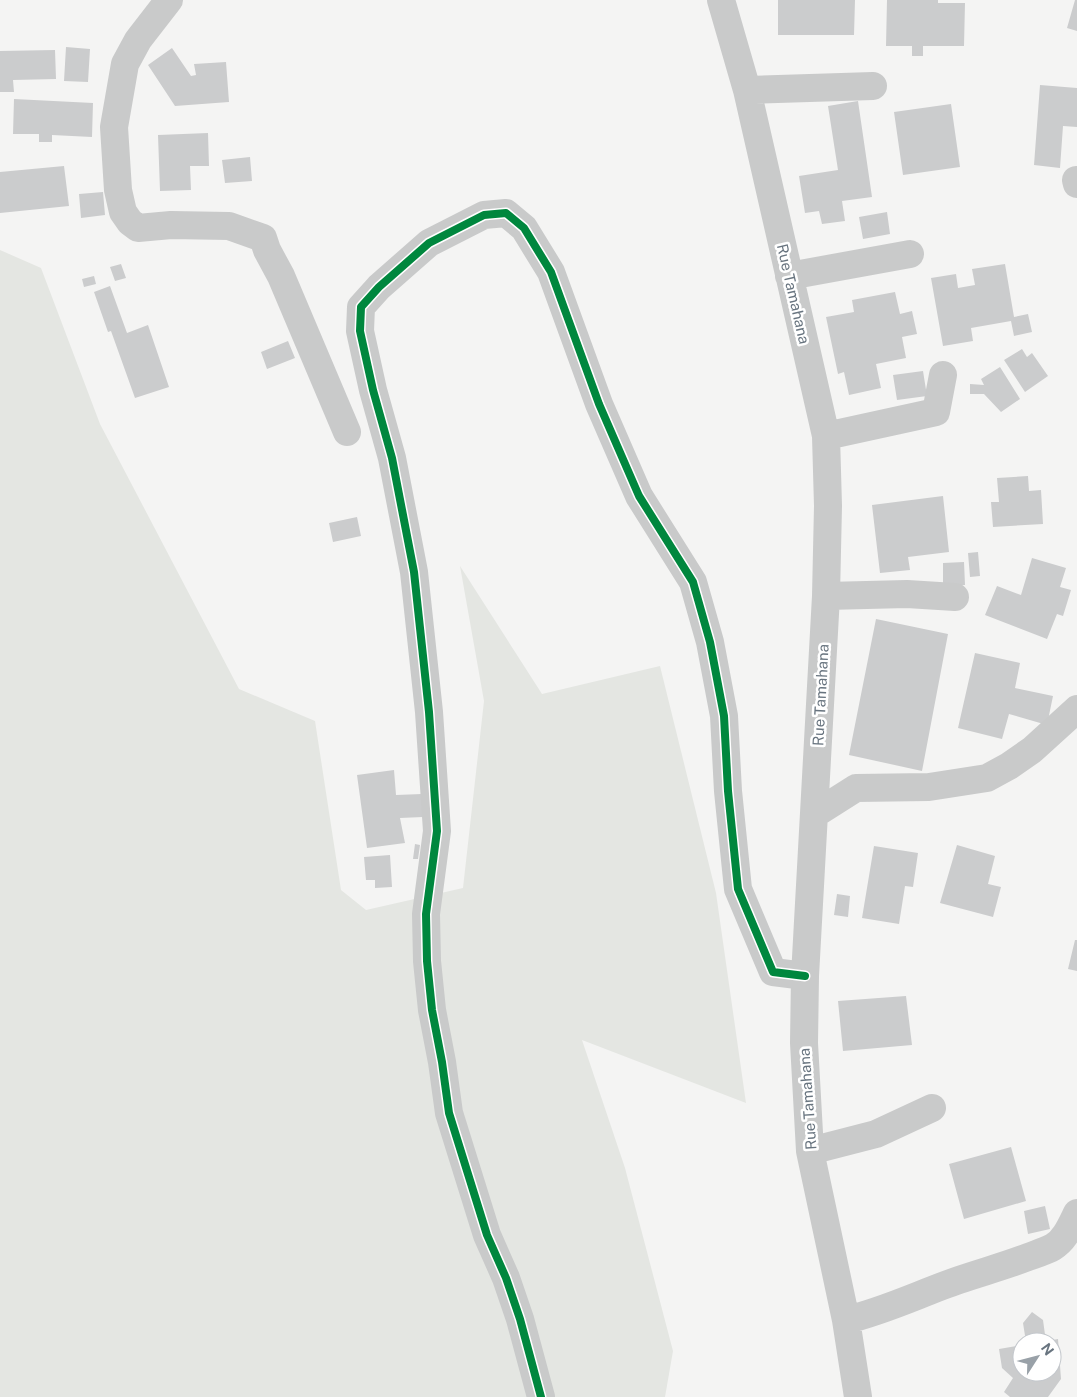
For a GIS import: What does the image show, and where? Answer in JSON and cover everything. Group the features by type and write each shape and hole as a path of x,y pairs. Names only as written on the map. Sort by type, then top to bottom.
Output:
{"street":[{"path":"169,0 138,40 125,64 114,127 118,190 123,212 130,222 138,228 171,225 229,226 263,238 292,300 346,432"},
{"name":"Rue Tamahana","path":"721,0 747,90 826,436 828,506 826,596 805,976 804,1043 810,1152 846,1320 858,1397"},
{"path":"747,90 873,86"},
{"path":"1076,180 1077,184"},
{"path":"541,1397 520,1319 506,1278 487,1235 449,1113 432,1010 427,961 426,914 437,832 429,712 414,572 392,458 373,390 360,331 361,307 379,287 429,243 484,215 506,213 524,228 551,272 599,404 639,496 693,582 710,642 724,716 728,791 738,889 773,972 805,976"},
{"path":"788,276 910,254"},
{"path":"826,436 936,412 943,375"},
{"path":"826,596 837,594 907,594 955,597"},
{"path":"815,814 856,788 929,787 987,778 1032,750 1077,709"},
{"path":"810,1152 876,1134 932,1108"},
{"path":"846,1320 864,1316 935,1288 995,1269 1054,1246 1067,1233 1077,1213"}],"shaded area":[{"path":"0,250 41,268 100,424 239,689 315,721 341,890 366,910 463,888 484,701 460,566 542,694 660,666 716,893 746,1103 582,1040 625,1168 673,1351 665,1397 0,1397"}],"building":[{"path":"778,0 855,0 854,35 778,35"},
{"path":"887,0 938,0 938,3 965,3 964,46 923,46 923,56 912,56 912,46 886,46"},
{"path":"1075,0 1077,0 1077,31 1067,28"},
{"path":"66,47 90,49 88,82 64,81"},
{"path":"172,48 191,76 196,75 194,64 226,62 229,102 175,106 148,65"},
{"path":"55,50 56,79 13,80 14,92 0,92 0,51"},
{"path":"1040,85 1077,88 1077,127 1063,126 1060,168 1034,165"},
{"path":"14,99 93,103 92,137 52,135 52,142 39,142 39,134 13,134"},
{"path":"858,101 872,197 842,201 845,221 822,224 819,211 805,213 799,176 838,170 828,106"},
{"path":"951,104 960,167 903,175 894,112"},
{"path":"208,133 209,166 190,166 191,190 160,191 158,135"},
{"path":"250,157 252,181 225,183 222,160"},
{"path":"64,166 69,206 0,213 0,172"},
{"path":"103,192 105,215 81,218 79,194"},
{"path":"887,212 890,234 863,239 859,217"},
{"path":"121,264 126,278 115,281 110,267"},
{"path":"1005,264 1014,317 1028,314 1032,332 1014,336 1011,321 971,328 973,341 943,346 931,278 956,274 958,288 975,285 972,269"},
{"path":"94,276 96,284 84,287 82,279"},
{"path":"110,286 127,333 148,325 169,387 135,398 111,331 108,332 94,292"},
{"path":"895,292 900,314 912,311 917,334 902,337 906,358 876,364 881,388 849,395 844,372 838,374 826,317 854,312 852,300"},
{"path":"288,341 295,358 267,369 261,352"},
{"path":"1022,349 1027,357 1032,353 1048,376 1025,392 1004,360"},
{"path":"1000,367 1020,399 1001,412 984,394 970,394 970,384 984,385 981,379"},
{"path":"923,371 927,396 897,400 893,375"},
{"path":"1028,476 1029,491 1041,490 1043,524 993,527 991,502 999,502 997,478"},
{"path":"943,496 949,552 908,557 910,570 880,573 872,505"},
{"path":"357,517 361,536 333,542 329,523"},
{"path":"978,552 980,576 970,577 968,553"},
{"path":"1032,558 1066,568 1060,587 1071,590 1063,616 1057,614 1047,639 985,615 997,586 1021,595"},
{"path":"964,562 965,585 943,585 943,563"},
{"path":"876,619 948,634 922,771 849,755"},
{"path":"975,653 1020,663 1015,688 1053,696 1047,725 1009,714 1002,739 958,728"},
{"path":"394,770 396,795 422,794 423,817 400,818 405,843 367,848 357,775"},
{"path":"415,844 420,845 418,859 413,859"},
{"path":"957,845 995,856 988,884 1001,887 993,917 940,903"},
{"path":"874,846 918,853 913,887 905,886 899,924 862,918"},
{"path":"390,855 392,887 375,888 375,880 366,880 364,857"},
{"path":"837,894 850,896 848,917 834,915"},
{"path":"1075,940 1077,940 1077,971 1068,969"},
{"path":"906,996 912,1045 843,1051 838,1001"},
{"path":"1011,1147 1026,1201 964,1219 949,1164"},
{"path":"1045,1206 1050,1229 1028,1234 1024,1211"},
{"path":"1032,1312 1043,1320 1045,1332 1024,1332 1023,1323"},
{"path":"1012,1347 1012,1377 1002,1368 999,1349"},
{"path":"1012,1380 1012,1382 1059,1382 1048,1397 1010,1397 1004,1392"}],"cycle path":[{"path":"541,1397 520,1319 506,1278 487,1235 449,1113 432,1010 427,961 426,914 437,831 429,712 414,572 392,458 373,390 360,331 361,307 379,287 429,243 484,215 506,213 524,228 551,272 599,404 639,496 693,582 710,642 724,716 728,791 738,889 773,972 805,976"}]}
